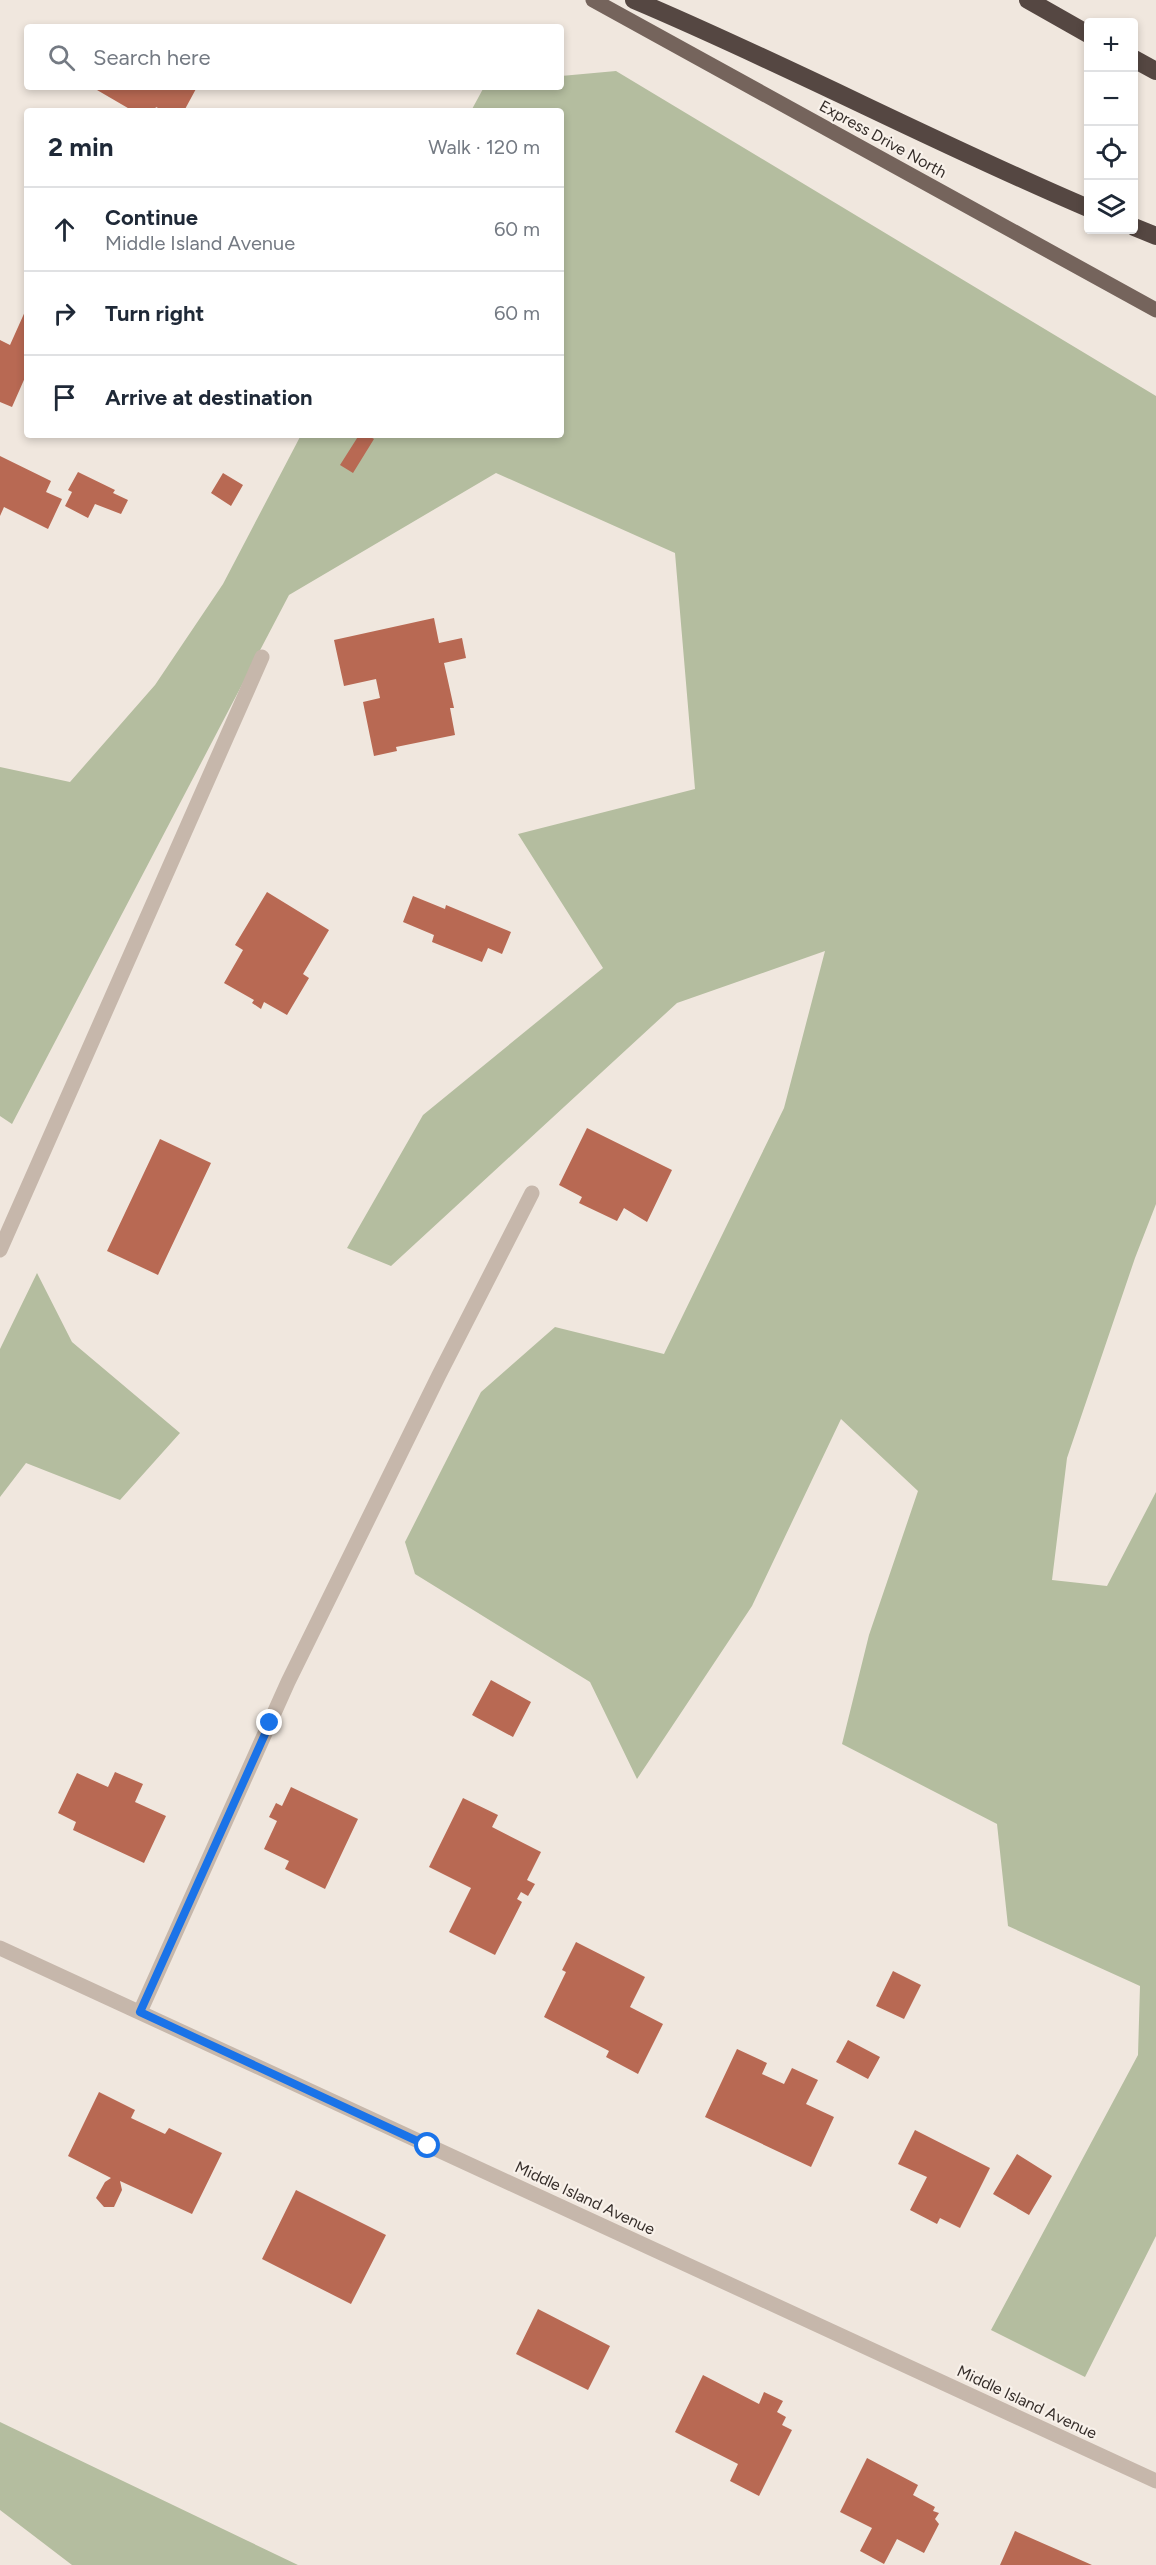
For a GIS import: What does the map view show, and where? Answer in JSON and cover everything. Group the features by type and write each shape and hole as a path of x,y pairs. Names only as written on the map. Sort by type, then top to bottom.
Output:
{"highway":[{"path":"634,0 735,43 941,142 1084,206"},
{"path":"1028,0 1084,31"},
{"path":"1138,60 1156,71"},
{"path":"1138,229 1156,236"}],"main road":[{"name":"Express Drive North","path":"593,0 1156,310"}],"street":[{"path":"0,1250 262,657"},
{"path":"140,2012 288,1682 439,1375 532,1193"},
{"name":"Middle Island Avenue","path":"0,1948 1156,2481"}],"green space":[{"path":"616,71 1156,396 1156,1204 1135,1258 1067,1458 1052,1580 1107,1586 1156,1492 1156,2236 1085,2377 991,2330 1138,2055 1140,1986 1008,1926 997,1824 842,1744 869,1635 918,1491 841,1419 752,1606 637,1779 590,1682 415,1574 405,1542 481,1392 555,1327 664,1354 784,1108 825,951 677,1003 391,1266 347,1248 423,1115 603,968 518,834 695,789 675,553 496,473 289,595 12,1124 0,1116 0,767 70,782 155,685 223,584 299,438 564,438 564,108 473,108 482,90 564,90 564,76"},
{"path":"37,1273 72,1342 180,1433 120,1500 26,1463 0,1497 0,1349"},
{"path":"0,2422 298,2565 72,2565 0,2510"}],"building":[{"path":"97,90 195,90 186,108 128,108"},
{"path":"24,314 24,380 12,407 0,402 0,340 10,345"},
{"path":"357,438 374,439 353,473 340,465"},
{"path":"0,456 51,481 46,492 62,499 48,529 4,507 0,516"},
{"path":"78,472 115,490 113,493 128,500 121,514 95,504 88,518 65,506 72,492 68,490"},
{"path":"223,473 243,485 231,506 211,493"},
{"path":"434,618 439,643 462,638 466,658 444,663 454,708 450,708 455,735 396,747 397,751 374,756 363,702 380,698 376,679 344,686 334,640"},
{"path":"267,892 329,930 303,974 309,978 287,1015 264,1002 261,1009 252,1003 254,1000 224,983 243,950 235,945"},
{"path":"413,896 445,909 446,905 511,932 502,954 488,948 482,962 432,942 434,935 403,922"},
{"path":"587,1128 672,1170 647,1222 624,1208 617,1221 579,1203 582,1197 559,1185"},
{"path":"160,1139 211,1163 158,1275 107,1251"},
{"path":"491,1680 531,1702 513,1737 472,1715"},
{"path":"115,1772 143,1784 135,1802 166,1816 144,1863 73,1830 76,1822 58,1813 77,1773 108,1787"},
{"path":"291,1787 358,1819 325,1889 285,1869 289,1861 264,1849 277,1821 269,1817 276,1803 282,1806"},
{"path":"463,1798 498,1815 492,1827 541,1852 527,1880 535,1884 528,1896 521,1892 517,1899 522,1902 495,1955 449,1932 471,1888 429,1867"},
{"path":"576,1942 645,1977 630,2007 663,2024 638,2074 606,2057 609,2051 544,2017 566,1972 562,1970"},
{"path":"893,1971 921,1985 904,2019 876,2006"},
{"path":"848,2040 880,2057 868,2079 836,2062"},
{"path":"737,2049 767,2063 762,2074 784,2084 792,2068 818,2080 806,2104 834,2117 811,2167 705,2117"},
{"path":"99,2092 135,2110 131,2118 165,2134 169,2128 222,2153 192,2214 120,2181 122,2190 114,2207 104,2207 96,2198 105,2182 111,2178 68,2156"},
{"path":"915,2130 990,2168 960,2228 940,2218 937,2224 910,2210 927,2177 898,2164"},
{"path":"1017,2154 1052,2176 1029,2215 993,2194"},
{"path":"296,2190 386,2235 351,2304 262,2259"},
{"path":"538,2309 610,2346 588,2390 516,2354"},
{"path":"703,2375 759,2404 764,2392 783,2401 777,2412 786,2417 782,2425 792,2430 759,2496 730,2481 738,2464 675,2432"},
{"path":"867,2458 918,2485 913,2495 935,2507 933,2511 939,2513 935,2519 939,2524 924,2553 897,2539 884,2564 860,2551 872,2528 840,2512"},
{"path":"1015,2531 1092,2565 1000,2565"}],"route":[{"path":"270,1723 140,2012 428,2146"}]}
